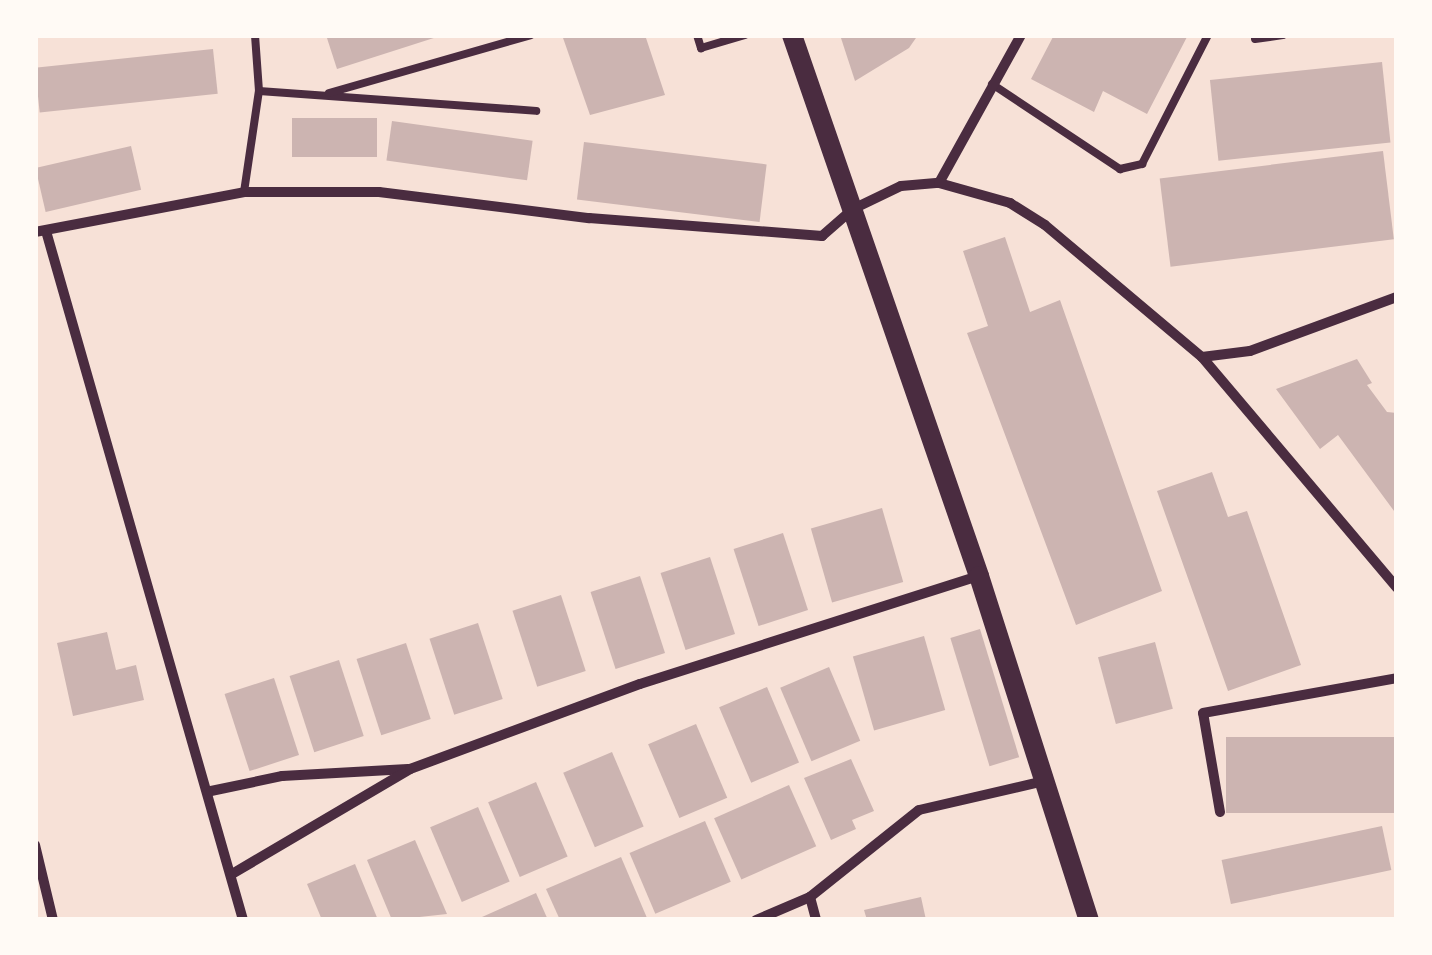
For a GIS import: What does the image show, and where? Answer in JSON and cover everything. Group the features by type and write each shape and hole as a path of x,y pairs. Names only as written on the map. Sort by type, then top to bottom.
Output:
{"main road":[{"path":"792,35 979,576 1089,920"}],"street":[{"path":"939,183 1021,35"},
{"path":"243,920 210,791 40,231 244,192 379,192 589,218 822,236 853,209 901,186 939,183 1010,202 1045,225 1202,357 1397,588"},
{"path":"1202,357 1250,351 1397,298"},
{"path":"232,874 410,768 640,684 979,576"},
{"path":"1220,812 1203,713 1397,678"},
{"path":"210,791 282,776 410,768"},
{"path":"756,920 810,897 919,810 1044,781"},
{"path":"35,845 53,920"},
{"path":"810,897 816,920"},
{"path":"35,908 48,905"}],"lane":[{"path":"244,192 258,91 256,35"},
{"path":"320,96 531,35"},
{"path":"697,35 701,48 745,35"},
{"path":"992,84 1120,169 1142,164 1208,35"},
{"path":"1254,40 1283,35"},
{"path":"258,91 536,111"}],"building":[{"path":"326,35 440,35 440,36 337,69"},
{"path":"562,35 645,35 665,95 590,115"},
{"path":"840,35 918,35 909,48 855,81"},
{"path":"1054,35 1188,35 1147,114 1103,91 1094,112 1031,79"},
{"path":"213,49 218,94 40,112 35,68"},
{"path":"1382,62 1390,143 1218,161 1210,80"},
{"path":"292,118 377,118 377,157 292,157"},
{"path":"392,121 533,141 527,180 386,161"},
{"path":"584,142 767,164 760,222 577,200"},
{"path":"131,146 141,190 46,212 36,168"},
{"path":"1383,151 1394,239 1171,267 1160,178"},
{"path":"1005,237 1030,312 1060,300 1162,591 1076,625 967,333 988,326 963,251"},
{"path":"1357,359 1372,383 1367,385 1387,412 1397,413 1397,515 1338,435 1320,449 1276,389"},
{"path":"1212,472 1228,517 1247,511 1301,665 1228,691 1157,491"},
{"path":"882,508 903,582 832,602 811,528"},
{"path":"783,533 808,610 759,626 734,549"},
{"path":"710,557 735,634 686,650 661,573"},
{"path":"640,576 665,653 616,669 591,592"},
{"path":"561,595 586,671 537,687 512,611"},
{"path":"478,623 503,699 454,715 429,639"},
{"path":"980,629 1019,757 990,766 950,638"},
{"path":"107,632 116,670 136,665 144,700 73,716 57,643"},
{"path":"924,636 945,710 874,730 853,656"},
{"path":"1155,642 1173,709 1116,724 1098,657"},
{"path":"406,643 431,719 381,735 357,659"},
{"path":"339,660 364,736 314,752 290,676"},
{"path":"829,667 860,741 811,761 780,688"},
{"path":"274,678 299,755 250,771 225,694"},
{"path":"767,687 799,762 751,783 719,707"},
{"path":"696,724 727,798 679,818 648,744"},
{"path":"1226,737 1397,737 1397,813 1226,813"},
{"path":"612,752 644,827 595,847 563,773"},
{"path":"851,759 874,811 852,820 856,829 831,840 804,778"},
{"path":"536,782 568,857 520,877 488,802"},
{"path":"789,785 816,846 741,880 714,818"},
{"path":"478,807 510,882 462,902 430,827"},
{"path":"705,821 731,882 655,914 630,853"},
{"path":"1382,826 1391,870 1231,904 1222,860"},
{"path":"415,840 447,914 392,920 367,860"},
{"path":"621,857 647,918 560,920 546,889"},
{"path":"355,864 378,920 322,920 307,884"},
{"path":"536,893 548,920 483,920 482,917"},
{"path":"921,897 926,920 867,920 864,910"}]}
